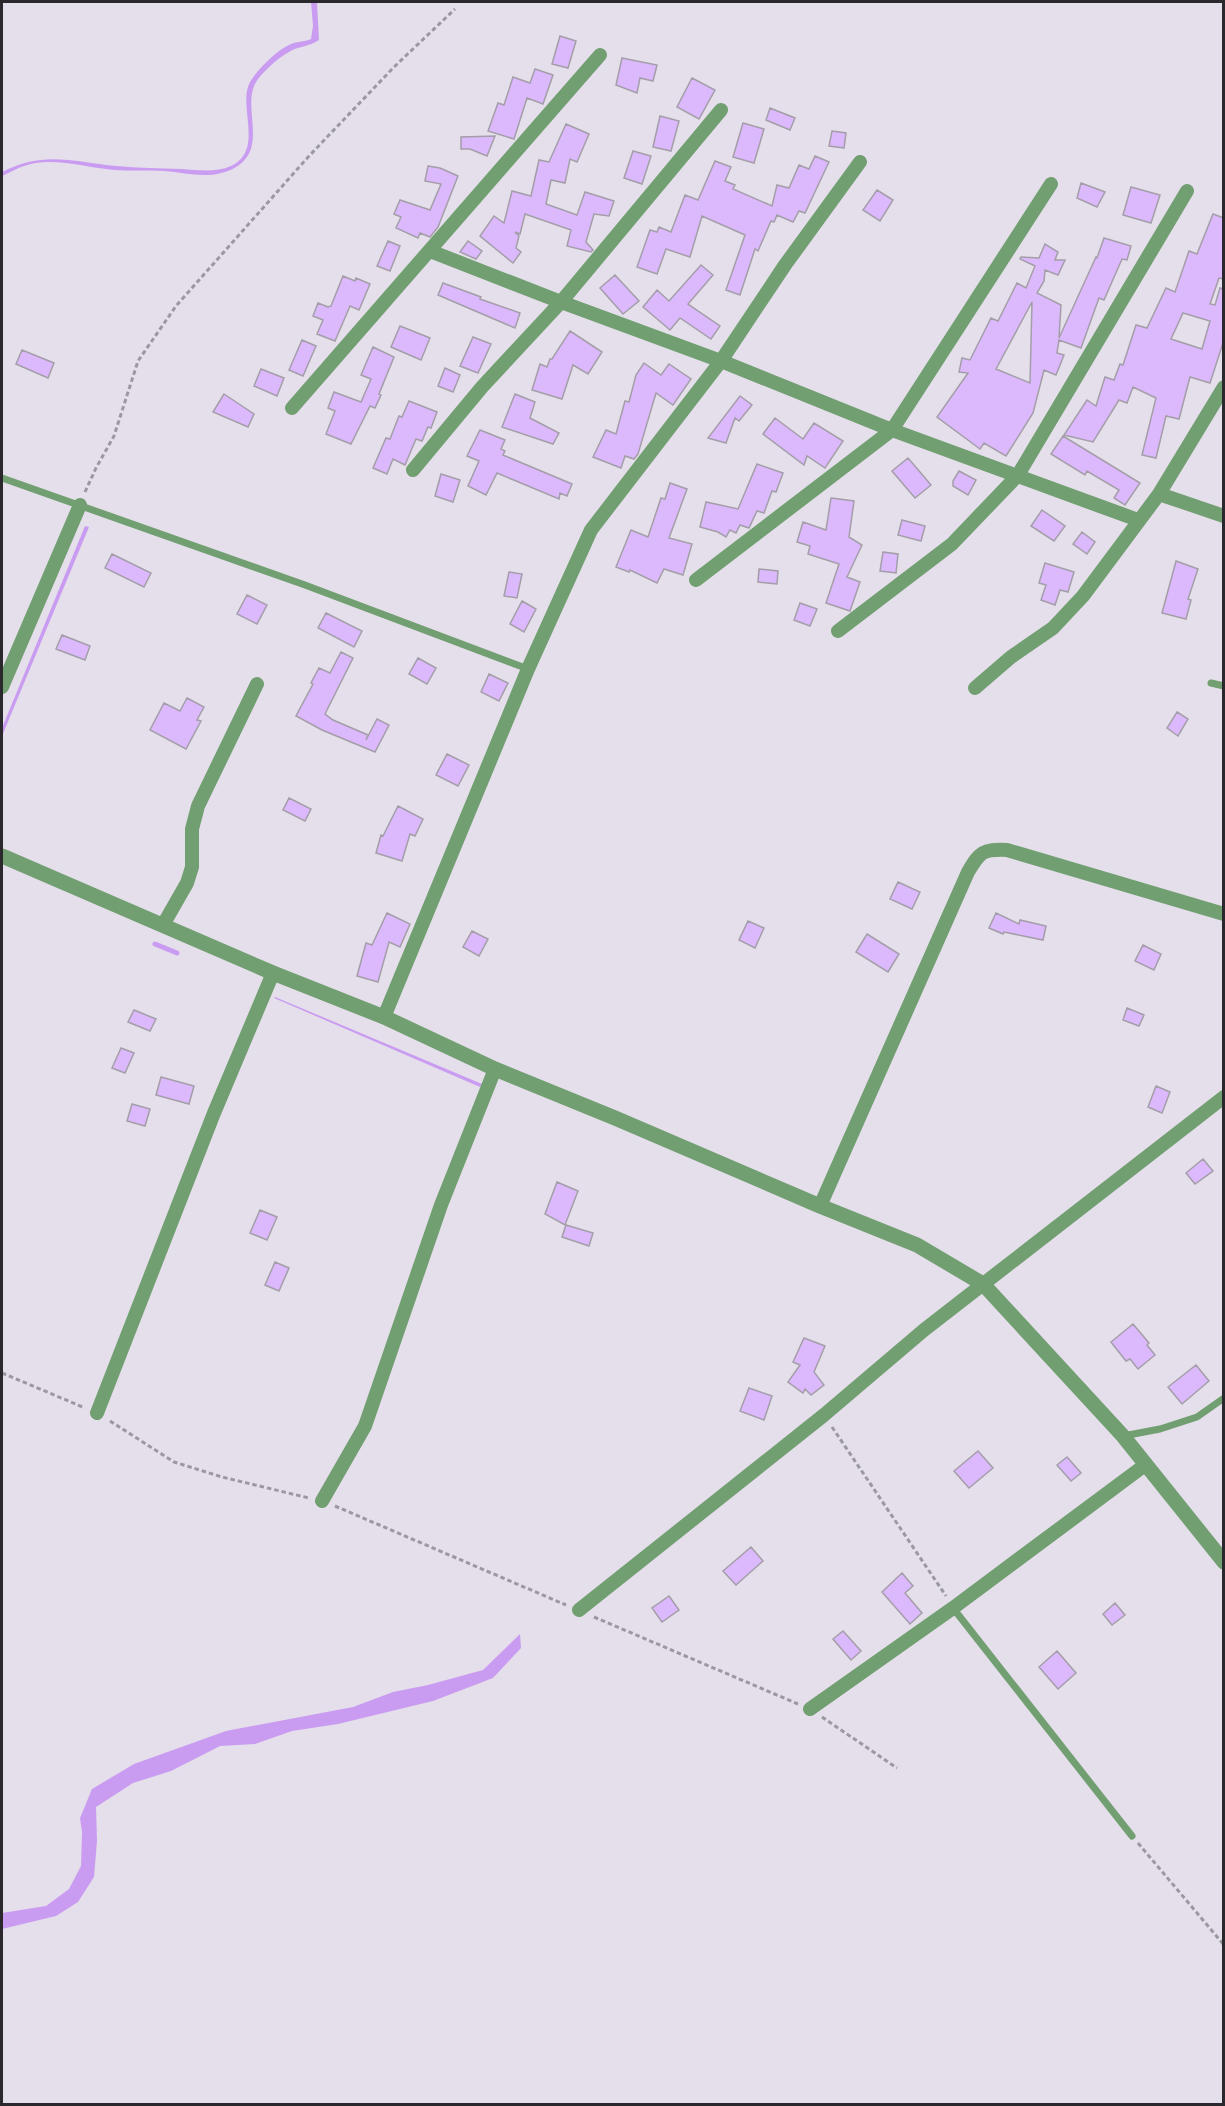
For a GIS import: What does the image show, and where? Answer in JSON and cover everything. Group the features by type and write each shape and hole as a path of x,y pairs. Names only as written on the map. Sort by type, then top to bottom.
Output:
{"street":[{"path":"292,408 600,55"},
{"path":"413,470 482,387 561,302 722,110"},
{"path":"384,1017 528,669 591,530 721,361 785,265 860,162"},
{"path":"696,580 892,430 1051,184"},
{"path":"838,631 952,544 1018,475 1187,191"},
{"path":"430,251 721,361 892,430 1138,520"},
{"path":"975,687 1011,657 1053,628 1083,596 1159,494 1224,387"},
{"path":"1159,494 1224,516"},
{"path":"3,681 80,505"},
{"path":"163,925 188,883 192,867 192,829 198,806 257,684"},
{"path":"820,1206 968,872 978,855 990,850 1007,850 1224,915"},
{"path":"2,856 273,973 384,1017 495,1069 917,1245 983,1284 1123,1436 1224,1562"},
{"path":"97,1413 214,1113 273,973"},
{"path":"322,1501 365,1426 441,1205 495,1069"},
{"path":"579,1610 824,1414 924,1330 1224,1097"},
{"path":"810,1709 953,1608 1145,1465"}],"lane":[{"path":"2,478 305,585 528,669"},
{"path":"1211,683 1224,686"},
{"path":"1123,1436 1160,1429 1197,1417 1224,1398"},
{"path":"953,1608 1132,1836"}],"path":[{"path":"80,505 96,468 114,436 138,361 176,306 309,156 394,67 455,9"},
{"path":"2,1372 97,1413 174,1462 222,1477 322,1501 810,1709 897,1768"},
{"path":"824,1414 953,1608"},
{"path":"1132,1836 1224,1946"}],"shaded area":[{"path":"311,2 317,2 319,40 285,54 258,79 251,100 253,137 251,148 246,159 236,167 218,174 200,175 164,171 114,170 41,162 24,166 2,176 2,172 17,165 45,159 125,167 200,170 219,170 231,166 241,159 249,138 246,103 250,82 278,52 292,44 311,39 313,26"},
{"path":"85,526 89,527 2,736 2,728"},
{"path":"275,997 482,1084 480,1087"},
{"path":"520,1634 521,1648 493,1678 433,1701 338,1724 292,1731 255,1744 220,1746 171,1771 133,1783 96,1807 97,1841 94,1877 78,1902 56,1916 2,1929 2,1913 46,1906 69,1889 81,1866 80,1818 92,1789 134,1764 226,1731 353,1707 393,1692 483,1670"}],"building":[{"path":"560,36 576,41 568,68 552,64"},
{"path":"622,58 657,65 653,81 640,78 637,93 616,85"},
{"path":"535,69 553,75 543,104 527,98 514,139 488,131 498,103 504,105 513,77 530,83"},
{"path":"692,78 715,90 699,119 677,107"},
{"path":"770,108 795,118 790,130 766,120"},
{"path":"660,116 679,121 671,151 653,147"},
{"path":"743,123 764,129 754,163 733,157"},
{"path":"566,124 589,134 577,162 570,159 565,183 551,180 546,204 577,215 585,192 614,201 609,216 594,214 586,242 593,250 591,252 567,246 571,230 525,214 520,234 515,232 519,236 516,248 521,252 513,263 480,236 494,216 504,223 512,191 531,196 539,160 549,162"},
{"path":"832,131 846,133 844,148 829,146"},
{"path":"495,136 487,156 470,149 461,149 461,137"},
{"path":"633,151 651,156 642,184 624,178"},
{"path":"815,156 829,162 805,213 799,211 793,222 777,215 774,222 771,221 758,251 755,249 740,295 726,290 745,235 702,216 690,257 666,249 657,274 637,267 650,230 657,232 659,227 671,232 685,195 698,200 715,161 731,167 725,181 735,185 733,189 772,206 777,185 789,188 799,165 809,169"},
{"path":"428,166 440,168 458,176 438,227 430,237 420,233 418,238 396,228 401,217 394,214 400,200 430,210 441,184 425,181"},
{"path":"1081,183 1105,192 1097,207 1077,198"},
{"path":"1131,187 1160,195 1151,223 1123,215"},
{"path":"877,190 893,200 880,221 863,210"},
{"path":"1213,214 1224,218 1224,279 1219,278 1210,304 1215,305 1220,288 1224,289 1224,340 1210,383 1190,377 1179,419 1166,416 1156,458 1142,455 1156,398 1133,387 1127,403 1119,400 1093,442 1064,435 1087,400 1096,406 1105,377 1114,380 1120,364 1123,365 1136,325 1147,328 1166,288 1175,292 1189,251 1197,254","holes":["1183,313 1210,321 1202,349 1171,339"]},
{"path":"1104,238 1131,246 1127,260 1122,259 1104,300 1099,298 1081,348 1059,340 1057,353 1064,355 1056,375 1044,370 1033,413 1006,456 984,443 980,449 937,417 968,373 959,372 962,358 970,360 991,318 998,321 1017,283 1026,288 1035,266 1020,259 1021,257 1039,258 1045,244 1058,252 1055,260 1065,260 1058,275 1045,270 1044,281 1037,293 1061,305 1059,338 1097,258","holes":["1032,302 1030,383 996,369"]},
{"path":"388,241 400,246 390,271 377,266"},
{"path":"468,241 482,251 476,259 460,252"},
{"path":"701,265 713,275 688,304 720,326 711,339 680,318 670,330 643,307 657,290 669,301"},
{"path":"615,275 639,301 623,314 600,288"},
{"path":"343,276 370,284 359,310 350,306 335,341 317,334 323,320 313,316 318,303 331,306"},
{"path":"443,283 520,313 515,328 438,295"},
{"path":"400,326 430,338 421,360 391,347"},
{"path":"570,331 602,352 588,374 573,365 562,399 532,390 540,364 547,367"},
{"path":"473,337 491,344 478,373 460,366"},
{"path":"302,340 316,346 303,376 289,370"},
{"path":"373,347 394,357 375,408 370,406 351,444 326,434 335,411 328,408 334,392 361,402 371,379 361,375"},
{"path":"22,350 54,363 48,378 16,364"},
{"path":"644,363 661,375 669,364 691,379 673,405 656,393 638,454 634,459 625,456 621,468 593,457 606,430 616,434 625,401 629,402 636,375"},
{"path":"445,368 460,375 453,392 438,386"},
{"path":"261,369 284,378 277,396 254,386"},
{"path":"224,394 254,414 248,427 213,412"},
{"path":"515,394 535,402 530,418 559,433 553,444 502,427"},
{"path":"740,396 752,405 739,421 735,418 726,443 708,438"},
{"path":"409,401 437,412 431,428 428,427 422,441 416,439 405,465 393,459 387,474 373,468 386,438 390,439 399,416 402,417"},
{"path":"775,418 803,439 814,423 843,441 825,468 807,456 804,465 763,434"},
{"path":"480,430 505,440 501,449 505,451 503,455 572,484 567,496 560,493 559,499 497,473 486,495 468,486 479,461 467,456"},
{"path":"1063,436 1140,483 1125,505 1114,498 1119,490 1087,471 1085,475 1051,454"},
{"path":"908,458 931,485 915,498 892,471"},
{"path":"757,464 783,473 776,492 772,491 764,513 757,511 749,528 740,525 736,533 730,530 726,537 700,527 706,502 738,509"},
{"path":"959,471 976,480 968,495 953,486 953,481"},
{"path":"441,474 460,480 453,502 435,496"},
{"path":"670,483 687,489 669,538 692,544 683,575 664,569 657,583 630,570 629,572 616,567 631,530 648,537 661,498 665,499"},
{"path":"831,498 854,501 849,537 862,545 847,577 860,582 850,611 826,603 839,564 808,554 810,546 797,542 803,522 826,530"},
{"path":"1042,510 1065,526 1054,541 1031,526"},
{"path":"902,520 925,526 921,541 898,535"},
{"path":"1082,532 1095,542 1087,554 1073,544"},
{"path":"883,552 898,554 896,573 880,571"},
{"path":"112,554 151,573 144,587 105,568"},
{"path":"1176,561 1198,569 1188,599 1191,600 1186,619 1162,613"},
{"path":"1045,563 1074,572 1068,592 1060,590 1055,605 1041,600 1046,585 1039,583"},
{"path":"759,569 778,571 777,584 758,582"},
{"path":"509,572 522,574 517,598 504,596"},
{"path":"247,595 267,605 257,624 237,614"},
{"path":"522,601 536,609 524,632 510,624"},
{"path":"800,603 817,609 810,626 794,620"},
{"path":"326,613 362,631 354,647 318,628"},
{"path":"62,635 90,646 85,660 56,649"},
{"path":"341,652 353,658 325,714 333,720 368,735 366,740 377,719 389,725 375,752 322,730 296,716 319,668 330,673"},
{"path":"418,658 436,668 427,684 409,674"},
{"path":"489,674 508,683 499,701 481,692"},
{"path":"187,698 204,707 197,720 201,721 186,749 150,730 164,703 180,711"},
{"path":"1177,712 1188,719 1178,736 1167,728"},
{"path":"447,754 469,765 458,786 436,775"},
{"path":"289,798 311,809 305,821 283,810"},
{"path":"398,806 423,819 415,836 410,834 402,861 376,853 381,835 383,836"},
{"path":"898,882 920,892 912,909 890,899"},
{"path":"387,913 410,924 400,947 389,942 378,982 357,976 366,943 372,945"},
{"path":"996,913 1019,924 1020,920 1046,926 1043,940 1004,932 1003,934 989,928"},
{"path":"748,921 764,928 755,948 739,940"},
{"path":"472,931 488,939 479,956 463,947"},
{"path":"867,934 899,954 888,972 856,952"},
{"path":"1143,945 1161,954 1154,970 1135,961"},
{"path":"1127,1008 1144,1015 1139,1026 1123,1020"},
{"path":"134,1010 156,1019 150,1031 128,1022"},
{"path":"121,1048 134,1053 125,1073 112,1068"},
{"path":"161,1077 194,1086 189,1104 156,1095"},
{"path":"1156,1086 1170,1092 1162,1113 1148,1107"},
{"path":"132,1104 150,1109 145,1126 127,1121"},
{"path":"1203,1159 1213,1171 1195,1184 1186,1173"},
{"path":"557,1182 578,1191 565,1225 545,1214"},
{"path":"260,1210 277,1217 267,1240 250,1233"},
{"path":"566,1225 593,1233 589,1246 562,1237"},
{"path":"275,1262 289,1268 279,1291 265,1285"},
{"path":"1133,1324 1149,1343 1147,1345 1155,1355 1138,1369 1130,1359 1126,1361 1111,1342"},
{"path":"804,1338 825,1346 814,1372 824,1385 811,1395 805,1389 803,1393 788,1382 800,1365 793,1362"},
{"path":"1196,1365 1209,1381 1182,1404 1168,1387"},
{"path":"749,1388 772,1396 764,1420 740,1411"},
{"path":"978,1451 993,1468 969,1488 954,1471"},
{"path":"1067,1457 1081,1473 1071,1481 1057,1465"},
{"path":"751,1547 763,1561 736,1585 723,1571"},
{"path":"902,1573 913,1586 905,1593 922,1613 910,1624 882,1592"},
{"path":"669,1596 679,1610 662,1622 652,1608"},
{"path":"1115,1603 1125,1615 1112,1625 1103,1614"},
{"path":"843,1631 861,1651 851,1660 833,1639"},
{"path":"1057,1651 1076,1673 1058,1689 1039,1667"}],"waterway":[{"path":"155,944 177,953"}]}
